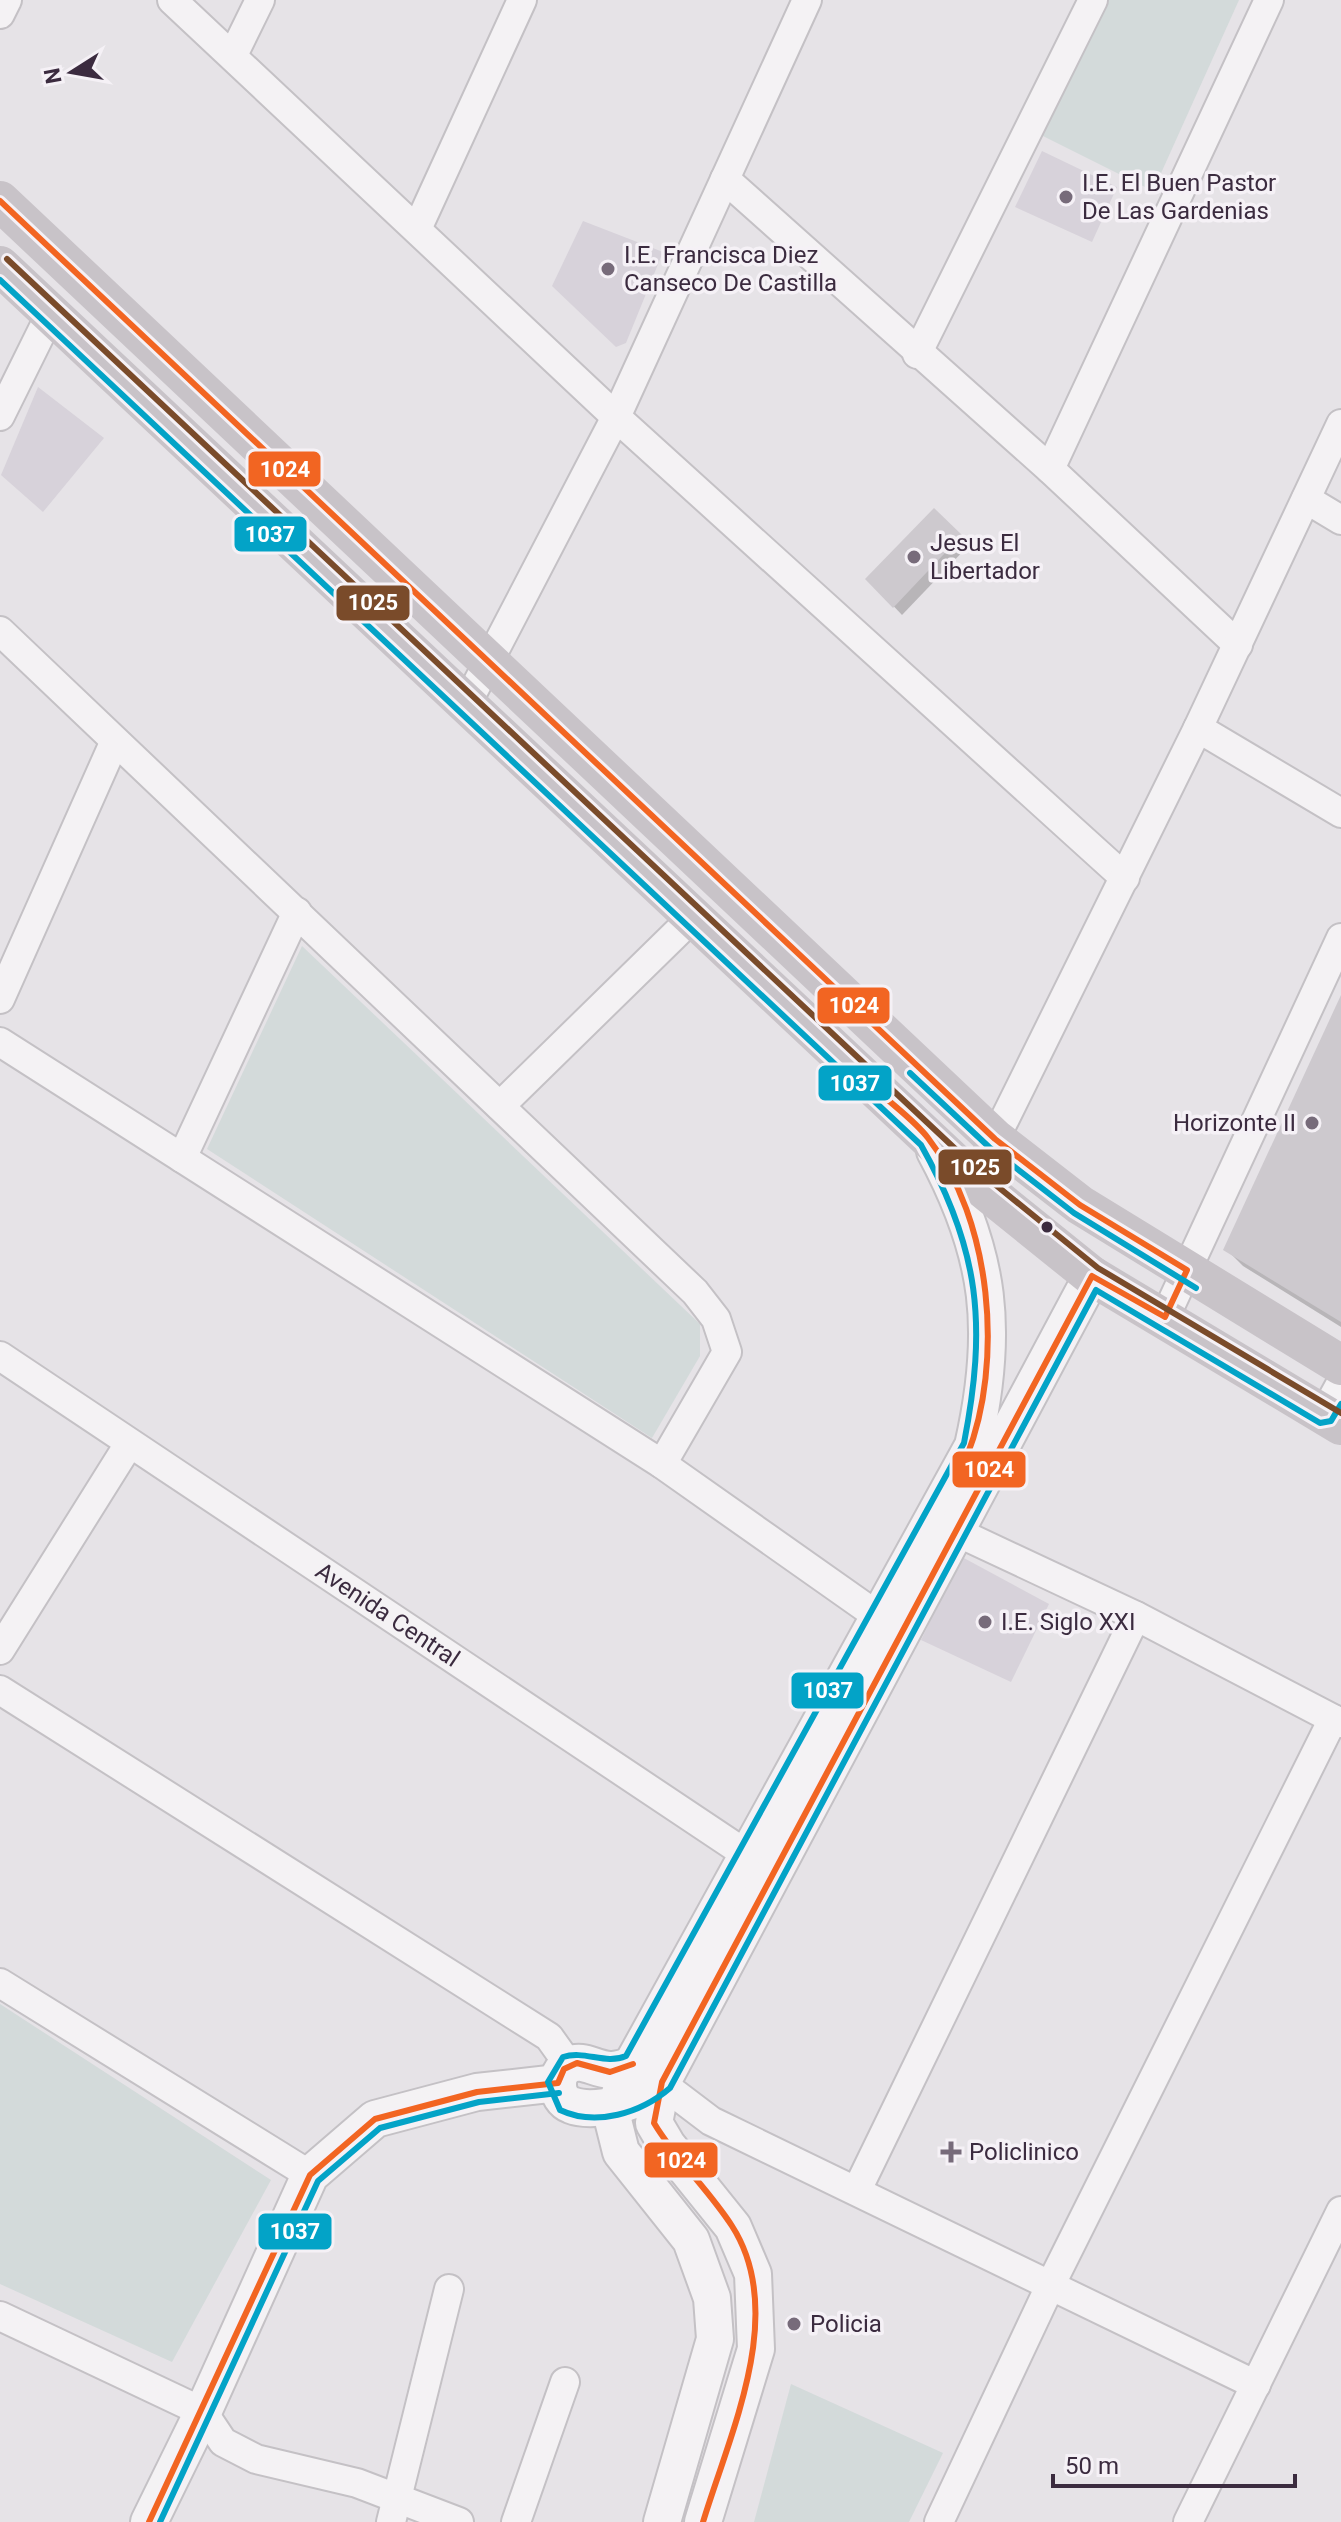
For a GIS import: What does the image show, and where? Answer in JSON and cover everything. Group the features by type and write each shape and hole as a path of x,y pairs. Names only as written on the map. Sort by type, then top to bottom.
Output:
{"main road":[{"path":"0,201 995,1139 1080,1205 1341,1365"},
{"path":"0,266 974,1181 1092,1276 1335,1407"}],"street":[{"path":"0,14 7,0"},
{"path":"172,0 616,417 1125,878"},
{"path":"233,55 260,0"},
{"path":"417,229 522,0"},
{"path":"466,705 616,417 807,0"},
{"path":"917,354 1093,0"},
{"path":"1050,469 1269,0"},
{"path":"725,179 917,354 1050,469 1238,645"},
{"path":"0,416 51,313"},
{"path":"974,1181 1198,728 1341,424"},
{"path":"1306,499 1341,520"},
{"path":"0,631 114,743 297,912 695,1292 716,1319 727,1352 662,1464"},
{"path":"1198,728 1341,813"},
{"path":"0,999 114,743"},
{"path":"182,1158 297,912"},
{"path":"500,1106 692,918"},
{"path":"1165,1317 1341,938"},
{"path":"0,1042 662,1464 891,1625"},
{"path":"575,2072 566,2102 605,2110 648,2093 647,2073 891,1625 973,1446 987,1386 989,1324 981,1267 961,1198 929,1139"},
{"path":"891,1625 957,1532 1092,1276"},
{"name":"Avenida Central","path":"0,1356 761,1864"},
{"path":"0,1650 129,1444"},
{"path":"939,2522 1051,2284 1337,1721 1136,1616 957,1532"},
{"path":"857,2190 1136,1616"},
{"path":"0,1690 549,2037 575,2072"},
{"path":"0,1983 310,2175"},
{"path":"149,2522 203,2412 310,2175 375,2119 477,2092 575,2072 620,2070 647,2073 711,2121 1256,2385"},
{"path":"647,2073 654,2123 667,2145 733,2227 753,2274 756,2349 703,2522"},
{"path":"605,2110 621,2152 691,2240 712,2298 715,2339 662,2522"},
{"path":"1188,2522 1341,2211"},
{"path":"393,2510 449,2289"},
{"path":"0,2316 203,2412 223,2442 256,2459 357,2483 393,2510 459,2522"},
{"path":"516,2522 565,2382"}],"shaded area":[{"path":"1102,0 1239,0 1153,191 1039,134"},
{"name":"I.E. El Buen Pastor De Las Gardenias","path":"1042,151 1117,187 1092,242 1015,207"},
{"name":"I.E. Francisca Diez Canseco De Castilla","path":"583,221 663,252 626,343 616,347 552,286"},
{"path":"38,387 104,438 43,512 1,475"},
{"path":"302,946 700,1324 700,1356 652,1438 207,1149"},
{"name":"I.E. Siglo XXI","path":"962,1557 1049,1604 1011,1682 921,1640"},
{"path":"0,2004 271,2180 172,2362 0,2284"},
{"path":"791,2384 943,2453 909,2522 754,2522"}],"building":[{"name":"Jesus El Libertador","path":"934,508 962,535 893,608 865,579"},
{"name":"Horizonte II","path":"1341,995 1341,1322 1223,1250"}],"transit line":[{"name":"1024","path":"0,201 995,1139 1080,1205 1187,1270 1165,1317 1092,1276 662,2082 654,2123 732,2226 748,2260 755,2296 755,2334 749,2373 703,2522"},
{"name":"1025","path":"7,259 981,1173 1098,1268 1341,1413"},
{"name":"1037","path":"0,280 921,1145 941,1183 967,1254 976,1325 971,1401 964,1443 626,2056 610,2059 579,2055 563,2057 548,2082 560,2110 588,2117 618,2115 646,2104 670,2088 1096,1290 1320,1423 1331,1421 1341,1404"},
{"name":"1037","path":"910,1073 989,1147 1074,1213 1196,1288"},
{"name":"1024","path":"879,1092 923,1132 950,1171 978,1250 988,1336 986,1378 979,1419 967,1456"},
{"name":"1024","path":"149,2522 310,2175 375,2119 477,2092 558,2083 564,2069 577,2063 610,2072 633,2064"},
{"name":"1037","path":"160,2522 318,2181 380,2128 479,2102 559,2093"}],"place":[{"name":"I.E. El Buen Pastor De Las Gardenias","path":"1066,197"},
{"name":"I.E. Francisca Diez Canseco De Castilla","path":"608,269"},
{"name":"Jesus El Libertador","path":"914,557"},
{"name":"Horizonte II","path":"1312,1123"},
{"name":"I.E. Siglo XXI","path":"985,1622"},
{"name":"Policlinico","path":"951,2152"},
{"name":"Policia","path":"794,2324"}]}
